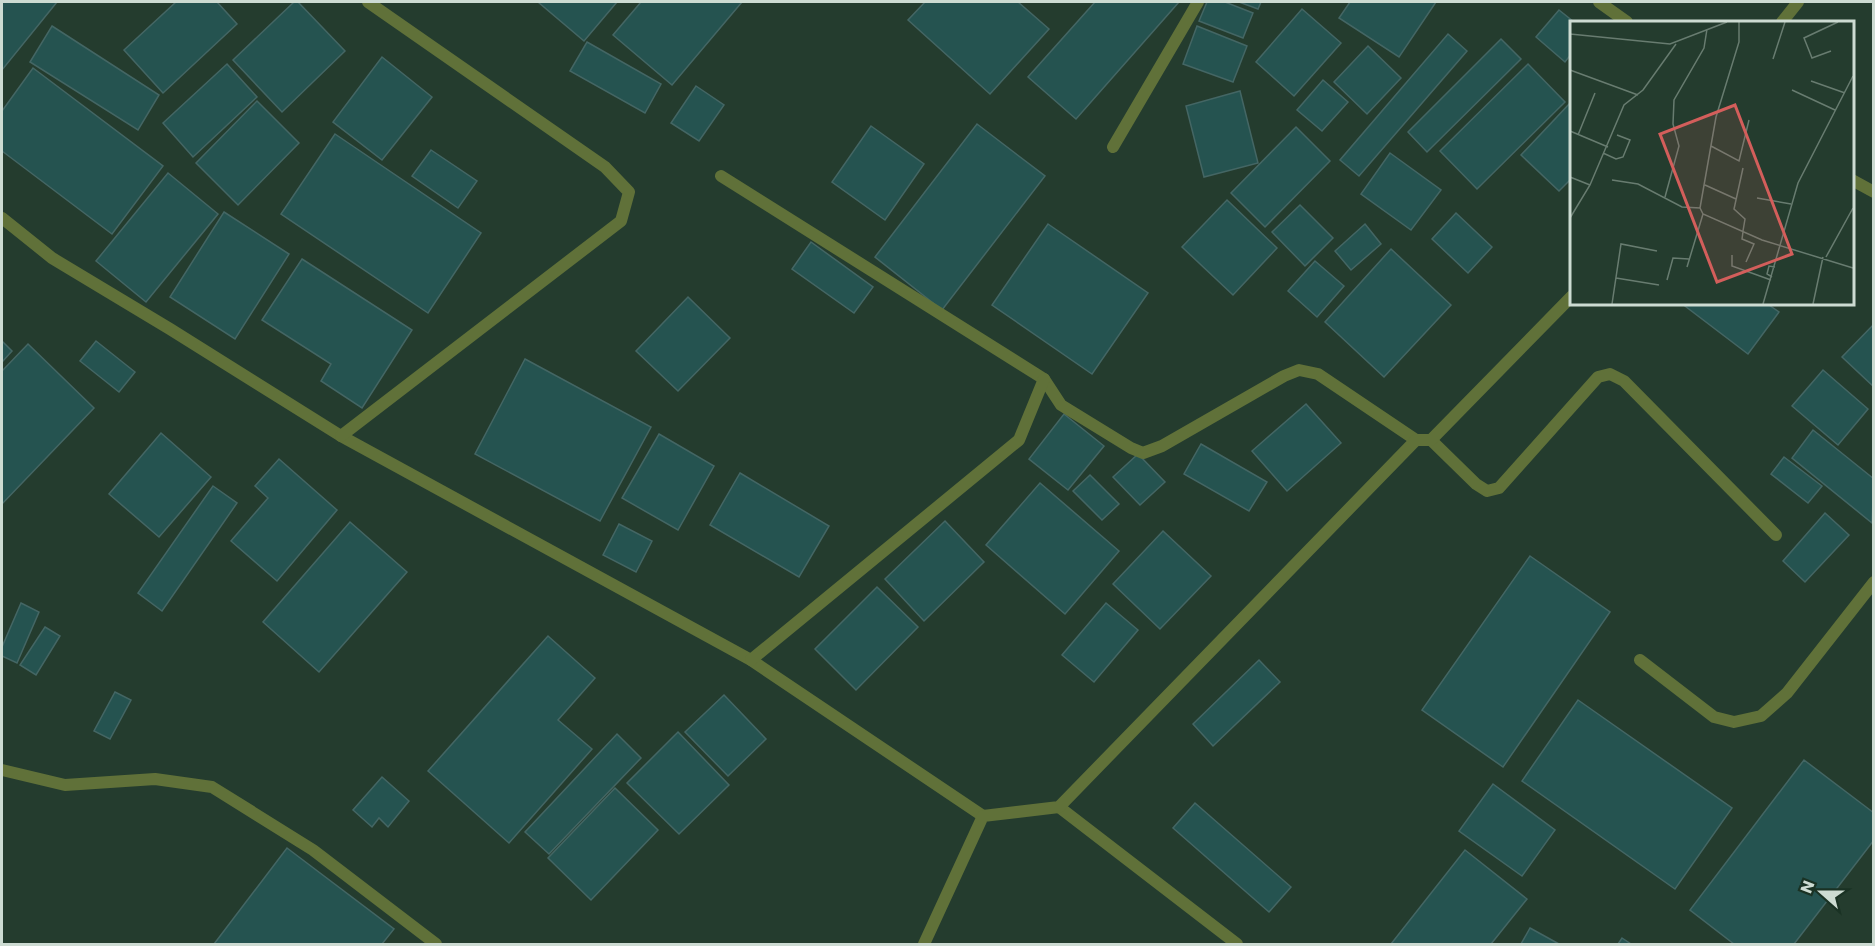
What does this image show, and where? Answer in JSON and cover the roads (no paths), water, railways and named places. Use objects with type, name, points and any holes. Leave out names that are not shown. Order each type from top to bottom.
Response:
[{"type":"street","points":[[341,436],[621,221],[629,192],[605,167],[368,2]]},
{"type":"street","points":[[1113,147],[1198,2]]},
{"type":"street","points":[[1599,2],[1626,21]]},
{"type":"street","points":[[1783,21],[1798,2]]},
{"type":"street","points":[[721,176],[1044,379],[1061,405],[1143,453],[1162,446],[1284,376],[1299,370],[1318,374],[1416,440],[1431,440],[1476,484],[1487,491],[1500,488],[1598,377],[1610,374],[1624,381],[1776,535]]},
{"type":"street","points":[[1854,181],[1874,192]]},
{"type":"street","points":[[2,218],[52,258],[341,436],[751,660],[983,816],[1059,807],[1416,440]]},
{"type":"street","points":[[1431,440],[1570,298]]},
{"type":"street","points":[[751,660],[1019,440],[1044,379]]},
{"type":"street","points":[[1640,660],[1714,717],[1734,722],[1761,717],[1787,693],[1874,582]]},
{"type":"street","points":[[2,770],[65,785],[155,779],[212,787],[314,850],[436,945]]},
{"type":"street","points":[[1059,807],[1237,945]]},
{"type":"street","points":[[924,945],[983,816]]}]
